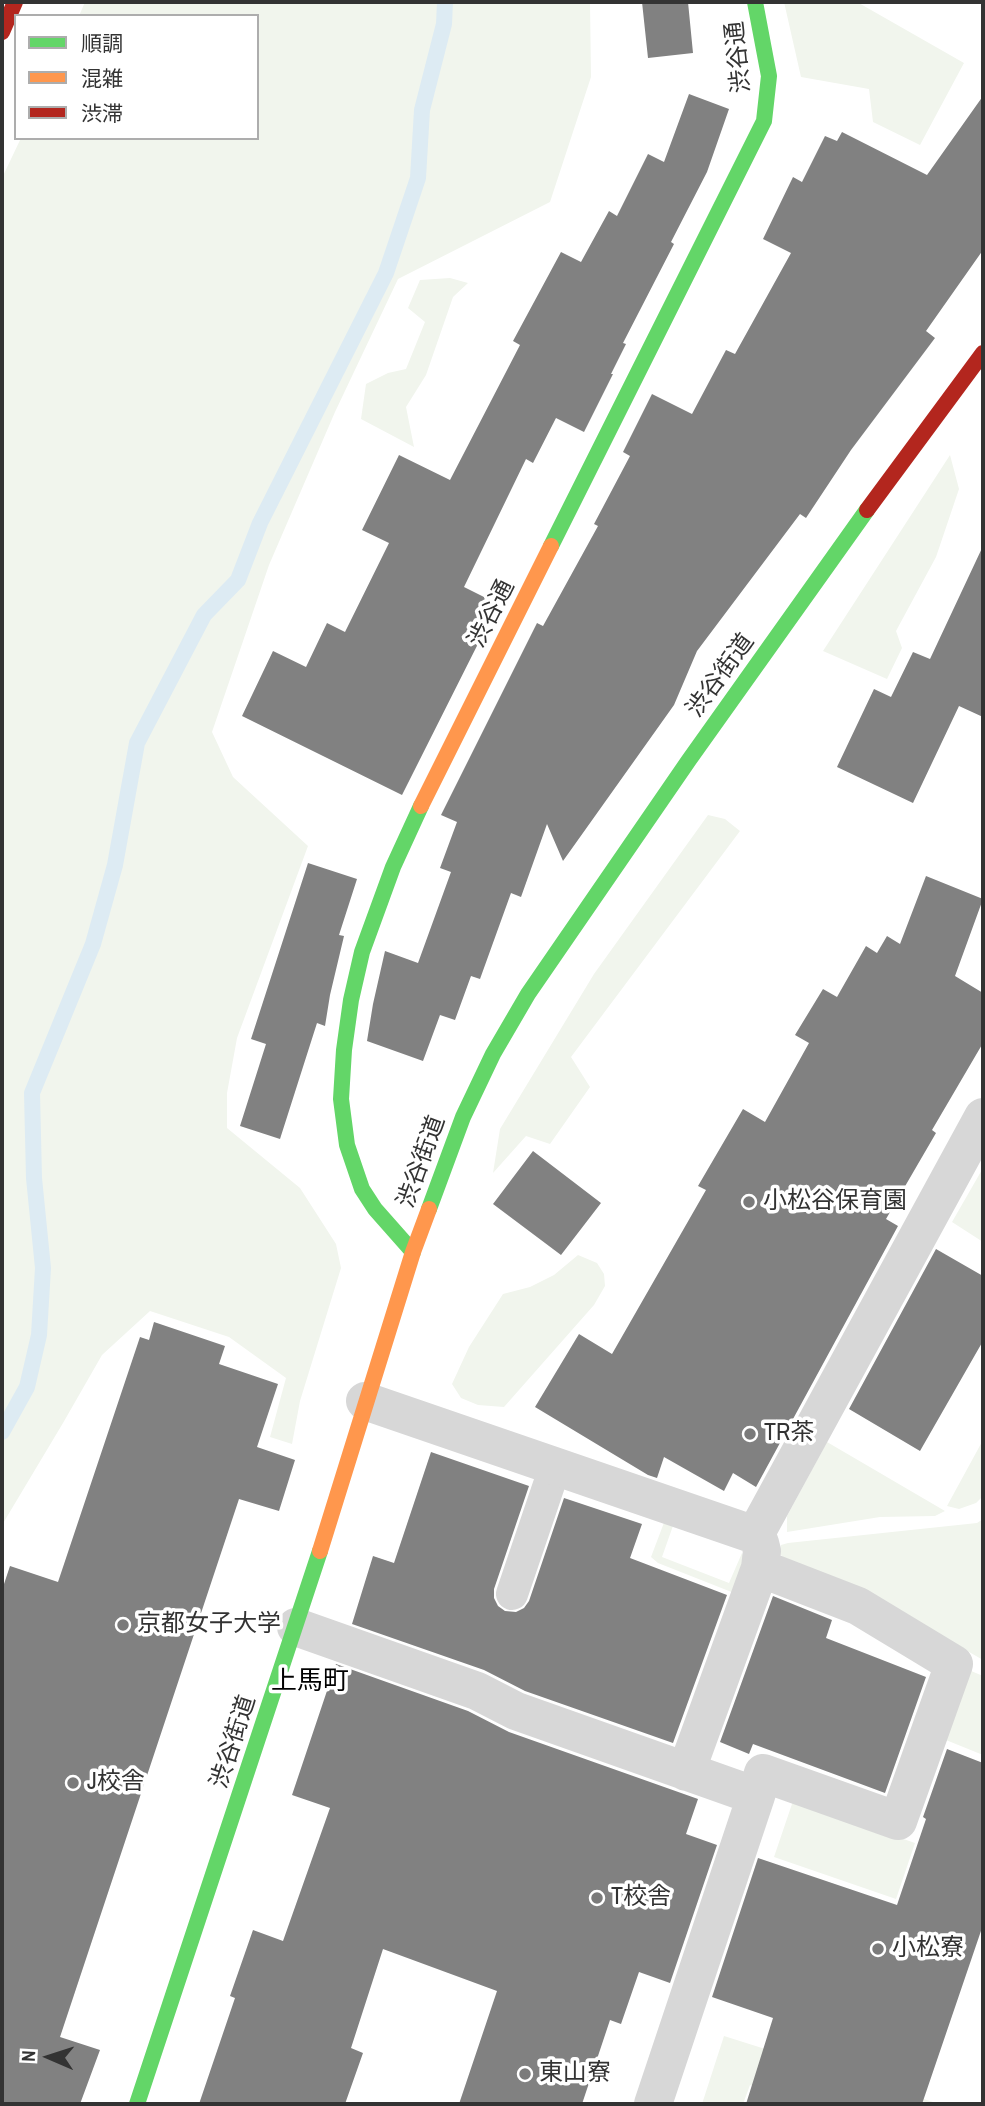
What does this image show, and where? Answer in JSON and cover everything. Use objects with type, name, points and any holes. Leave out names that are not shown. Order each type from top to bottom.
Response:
[{"type":"main road","points":[[2,32],[15,2]]},
{"type":"main road","name":"渋谷通","points":[[413,1252],[362,1189],[347,1146],[343,1123],[341,1099],[344,1050],[351,1000],[362,952],[393,867],[425,798],[764,121],[769,76],[755,2]]},
{"type":"main road","name":"渋谷街道","points":[[137,2104],[296,1627],[413,1252],[463,1116],[493,1054],[528,994],[689,760],[983,352]]},
{"type":"street","points":[[686,1772],[757,1551],[983,1116]]},
{"type":"street","points":[[365,1401],[555,1467],[757,1551],[858,1606],[954,1664],[898,1821],[763,1773],[653,2104]]},
{"type":"street","points":[[296,1627],[477,1690],[516,1711],[756,1796]]},
{"type":"lane","points":[[512,1594],[555,1467]]},
{"type":"shaded area","points":[[85,2],[590,2],[591,77],[550,202],[398,279],[335,412],[269,565],[212,732],[233,777],[308,846],[237,1038],[227,1093],[227,1128],[300,1188],[336,1244],[341,1268],[300,1401],[292,1444],[270,1437],[286,1378],[229,1337],[150,1311],[102,1355],[2,1525],[2,178],[20,140],[259,140],[259,14],[80,14]]},
{"type":"shaded area","points":[[784,2],[857,2],[964,63],[920,145],[873,122],[869,89],[801,77]]},
{"type":"shaded area","points":[[450,278],[468,283],[453,297],[426,375],[406,407],[414,447],[361,419],[366,384],[388,373],[406,369],[425,322],[408,308],[420,280]]},
{"type":"shaded area","points":[[950,455],[959,489],[936,557],[896,631],[902,648],[887,679],[823,651]]},
{"type":"shaded area","points":[[708,815],[725,819],[740,831],[571,1057],[590,1087],[550,1144],[526,1136],[493,1173],[500,1129],[594,974]]},
{"type":"shaded area","points":[[983,1168],[983,1242],[952,1222]]},
{"type":"shaded area","points":[[578,1255],[597,1263],[604,1274],[605,1286],[594,1305],[504,1407],[478,1405],[461,1398],[452,1384],[469,1347],[503,1294],[530,1287],[554,1275]]},
{"type":"shaded area","points":[[983,1440],[983,1496],[976,1503],[959,1509],[947,1506]]},
{"type":"shaded area","points":[[827,1442],[945,1511],[935,1516],[880,1517],[787,1532],[787,1516]]},
{"type":"shaded area","points":[[983,1519],[983,1660],[784,1558],[779,1553],[781,1545],[788,1543],[977,1523]]},
{"type":"shaded area","points":[[665,1520],[674,1523],[662,1557],[729,1583],[742,1553],[747,1562],[734,1593],[658,1563],[651,1557]]},
{"type":"shaded area","points":[[964,1668],[983,1676],[983,1755],[941,1738]]},
{"type":"shaded area","points":[[793,1801],[915,1843],[896,1899],[774,1857]]},
{"type":"shaded area","points":[[724,2036],[933,2102],[810,2104],[750,2085],[743,2104],[702,2104]]},
{"type":"building","points":[[642,2],[688,2],[693,53],[648,58]]},
{"type":"building","points":[[689,94],[729,109],[707,172],[671,242],[674,244],[623,343],[626,344],[613,374],[584,432],[556,418],[533,463],[526,459],[464,587],[498,604],[402,795],[242,716],[273,651],[306,667],[327,623],[345,632],[389,543],[362,530],[399,455],[450,480],[520,345],[513,341],[561,252],[581,262],[609,211],[617,216],[648,154],[664,162]]},
{"type":"building","points":[[983,96],[983,250],[926,331],[935,338],[851,450],[806,518],[800,514],[697,651],[674,705],[563,861],[547,824],[521,897],[511,893],[480,979],[471,976],[455,1020],[440,1015],[423,1061],[367,1041],[385,951],[418,963],[451,872],[440,868],[457,822],[441,815],[537,623],[543,626],[598,526],[594,524],[630,456],[623,452],[652,394],[692,414],[726,350],[735,354],[791,253],[763,239],[793,177],[802,182],[825,136],[837,141],[842,132],[927,175]]},
{"type":"building","points":[[983,546],[983,717],[959,706],[913,803],[837,767],[874,689],[891,697],[913,652],[930,659]]},
{"type":"building","points":[[308,863],[357,879],[339,935],[344,936],[325,1026],[317,1023],[280,1139],[240,1126],[266,1044],[251,1039]]},
{"type":"building","points":[[926,876],[983,899],[955,976],[983,993],[983,1043],[932,1130],[936,1133],[886,1219],[898,1226],[756,1487],[733,1473],[724,1491],[664,1457],[657,1478],[648,1475],[535,1407],[579,1334],[612,1354],[706,1190],[698,1186],[743,1109],[765,1122],[809,1043],[795,1035],[823,989],[837,997],[866,946],[877,953],[887,936],[900,944]]},
{"type":"building","points":[[533,1151],[601,1203],[561,1255],[493,1204]]},
{"type":"building","points":[[936,1249],[983,1276],[983,1341],[920,1451],[849,1409]]},
{"type":"building","name":"京都女子大学","points":[[154,1322],[225,1346],[219,1364],[278,1384],[257,1447],[295,1460],[279,1511],[239,1499],[60,2037],[100,2050],[80,2104],[2,2104],[2,1590],[10,1566],[58,1582],[140,1337],[149,1340]]},
{"type":"building","points":[[431,1452],[529,1486],[494,1589],[498,1606],[505,1611],[516,1612],[524,1608],[529,1601],[564,1498],[642,1524],[630,1558],[727,1595],[673,1743],[525,1691],[484,1670],[352,1624],[373,1556],[394,1563]]},
{"type":"building","points":[[773,1596],[832,1620],[826,1638],[926,1677],[885,1793],[753,1744],[749,1754],[720,1742]]},
{"type":"building","points":[[336,1664],[468,1711],[509,1732],[698,1799],[686,1834],[717,1845],[670,1983],[639,1972],[621,2024],[610,2020],[582,2104],[459,2104],[497,1991],[383,1949],[351,2048],[363,2053],[345,2104],[199,2104],[235,1998],[230,1996],[253,1930],[283,1941],[330,1808],[292,1795]]},
{"type":"building","points":[[947,1749],[983,1763],[983,1925],[922,2104],[746,2104],[773,2018],[712,1997],[758,1858],[897,1905]]},
{"type":"waterway","points":[[2,1432],[27,1387],[39,1335],[43,1268],[34,1178],[32,1093],[93,944],[115,865],[137,743],[204,615],[238,580],[260,523],[386,273],[418,178],[422,110],[444,24],[445,2]]},
{"type":"traffic: fast","points":[[551,546],[764,121],[769,76],[755,2]]},
{"type":"traffic: fast","points":[[429,1209],[463,1117],[493,1054],[528,994],[689,760],[867,510]]},
{"type":"traffic: fast","points":[[413,1252],[375,1209],[362,1189],[347,1145],[341,1099],[351,1000],[362,952],[393,867],[421,806]]},
{"type":"traffic: fast","points":[[137,2104],[320,1551]]},
{"type":"traffic: slow","points":[[421,806],[551,546]]},
{"type":"traffic: slow","points":[[320,1551],[413,1252],[429,1209]]},
{"type":"traffic: jam","points":[[2,32],[15,2]]},
{"type":"traffic: jam","points":[[867,510],[983,353]]},
{"type":"place","name":"小松谷保育園","points":[[749,1202]]},
{"type":"place","name":"TR茶","points":[[750,1434]]},
{"type":"place","name":"京都女子大学","points":[[123,1625]]},
{"type":"place","name":"J校舎","points":[[73,1783]]},
{"type":"place","name":"T校舎","points":[[597,1898]]},
{"type":"place","name":"小松寮","points":[[878,1949]]},
{"type":"place","name":"東山寮","points":[[525,2074]]},
{"type":"district","name":"上馬町","points":[[310,1682]]}]
